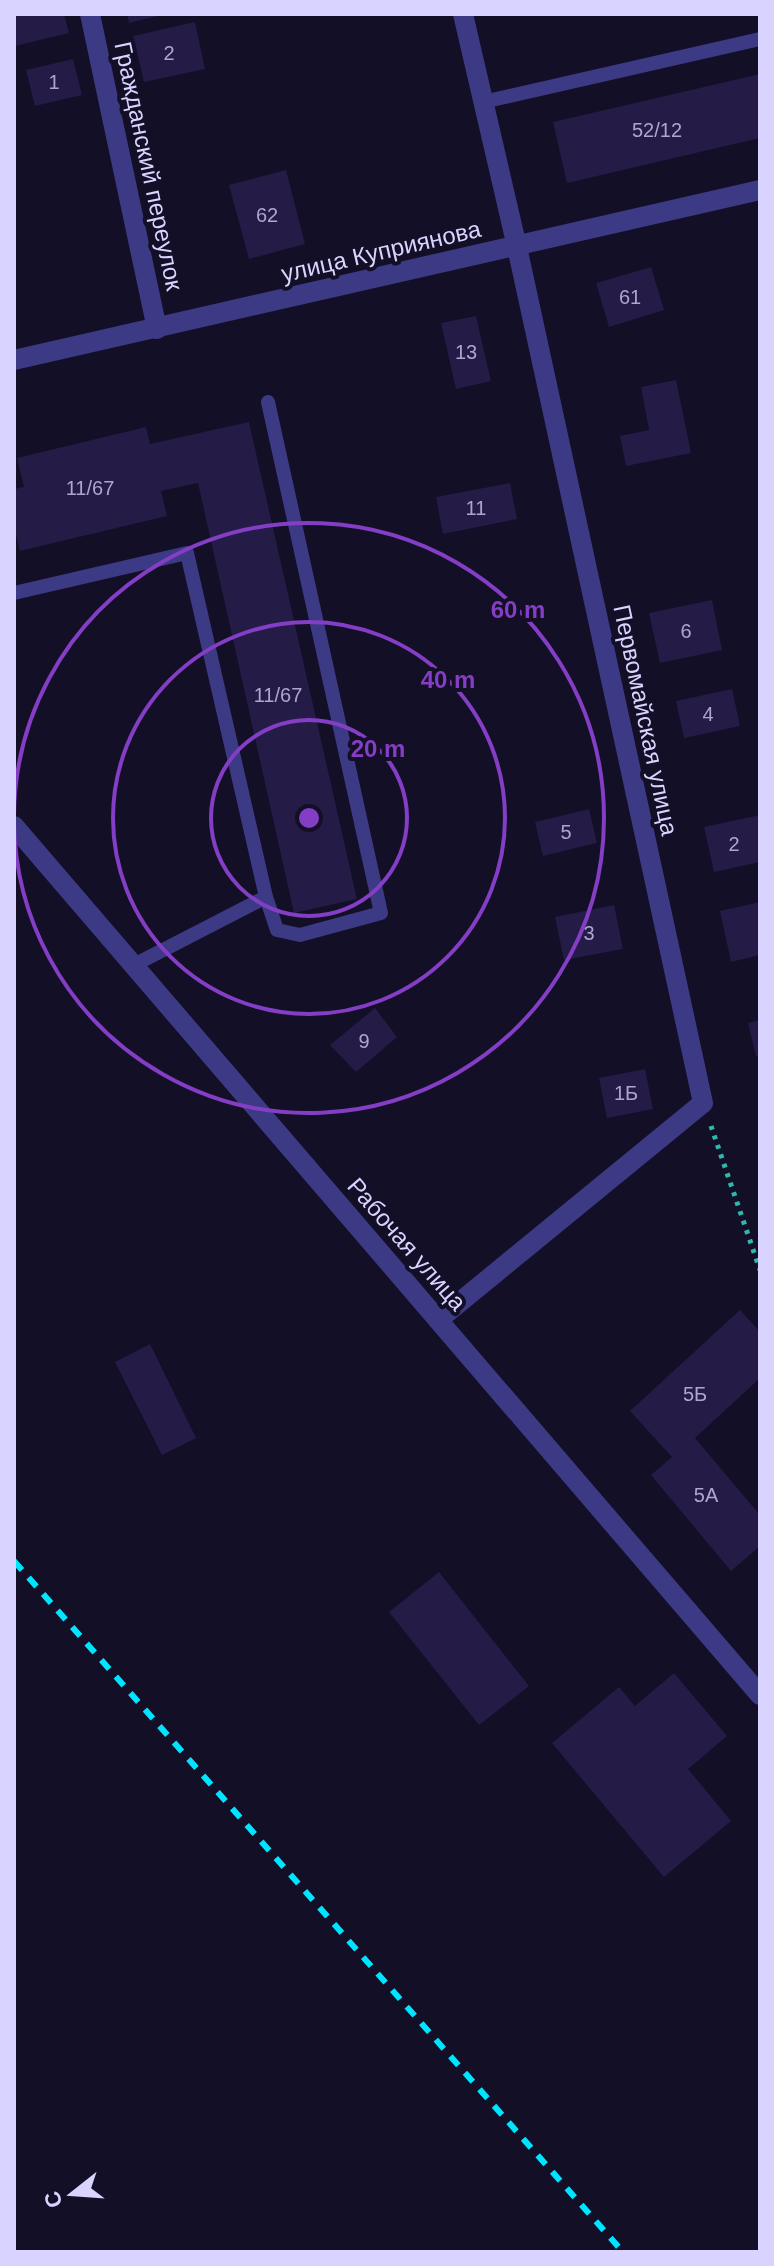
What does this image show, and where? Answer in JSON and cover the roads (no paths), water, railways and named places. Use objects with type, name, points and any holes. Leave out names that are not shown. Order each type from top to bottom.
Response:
[{"type":"street","name":"Гражданский переулок","points":[[90,14],[157,329]]},
{"type":"street","name":"Первомайская улица","points":[[438,1320],[703,1103],[517,247],[463,14]]},
{"type":"street","name":"улица Куприянова","points":[[14,360],[760,190]]},
{"type":"street","name":"Рабочая улица","points":[[14,826],[760,1695]]},
{"type":"lane","points":[[483,102],[760,39]]},
{"type":"lane","points":[[14,593],[187,553],[266,897],[277,930],[300,935],[381,913],[268,402]]},
{"type":"lane","points":[[134,965],[266,897]]},
{"type":"railway","points":[[14,1561],[623,2252]]}]
